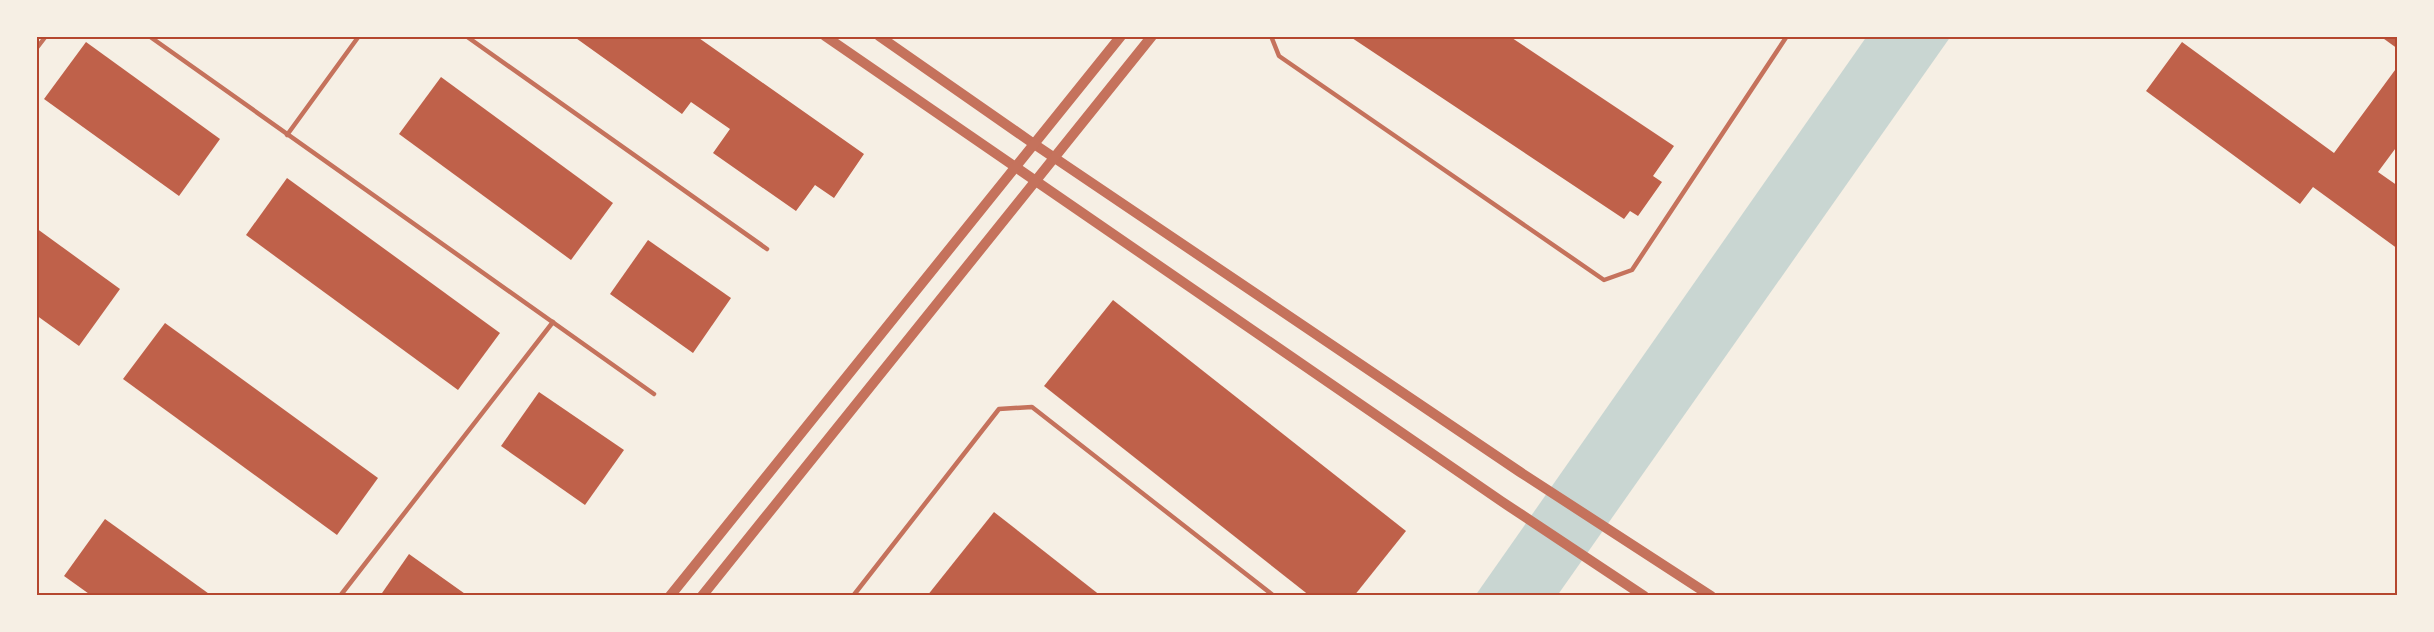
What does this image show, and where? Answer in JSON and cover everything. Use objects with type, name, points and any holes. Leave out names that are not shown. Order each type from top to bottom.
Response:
[{"type":"street","points":[[825,36],[1501,501],[1644,596]]},
{"type":"street","points":[[879,36],[1034,144],[1520,472],[1711,596]]},
{"type":"street","points":[[670,596],[1121,36]]},
{"type":"street","points":[[702,596],[1053,156],[1152,36]]},
{"type":"lane","points":[[36,49],[46,36]]},
{"type":"lane","points":[[149,36],[654,394]]},
{"type":"lane","points":[[287,135],[359,36]]},
{"type":"lane","points":[[466,36],[768,249]]},
{"type":"lane","points":[[1270,36],[1279,56],[1604,280],[1632,270],[1787,36]]},
{"type":"lane","points":[[340,596],[553,322]]},
{"type":"lane","points":[[853,596],[999,409],[1032,407],[1274,596]]},
{"type":"shaded area","points":[[1867,36],[1951,36],[1557,596],[1475,596]]},
{"type":"building","points":[[573,36],[696,36],[864,154],[834,198],[815,185],[796,211],[713,153],[730,129],[691,102],[682,114]]},
{"type":"building","points":[[1349,36],[1509,36],[1674,146],[1653,176],[1662,182],[1638,216],[1630,211],[1624,219]]},
{"type":"building","points":[[2380,36],[2398,36],[2398,49]]},
{"type":"building","points":[[86,42],[220,139],[179,196],[44,99]]},
{"type":"building","points":[[2182,42],[2334,153],[2398,66],[2398,145],[2378,172],[2398,186],[2398,249],[2313,187],[2300,204],[2146,91]]},
{"type":"building","points":[[441,77],[613,203],[571,260],[399,134]]},
{"type":"building","points":[[287,178],[500,333],[458,390],[246,235]]},
{"type":"building","points":[[36,228],[120,289],[79,346],[36,315]]},
{"type":"building","points":[[648,240],[731,298],[693,353],[610,294]]},
{"type":"building","points":[[1113,300],[1406,531],[1354,596],[1310,596],[1044,386]]},
{"type":"building","points":[[165,323],[378,478],[337,535],[123,379]]},
{"type":"building","points":[[539,392],[624,450],[585,505],[501,446]]},
{"type":"building","points":[[994,512],[1101,596],[927,596]]},
{"type":"building","points":[[105,519],[212,596],[92,596],[64,576]]},
{"type":"building","points":[[409,554],[468,596],[380,596]]}]
